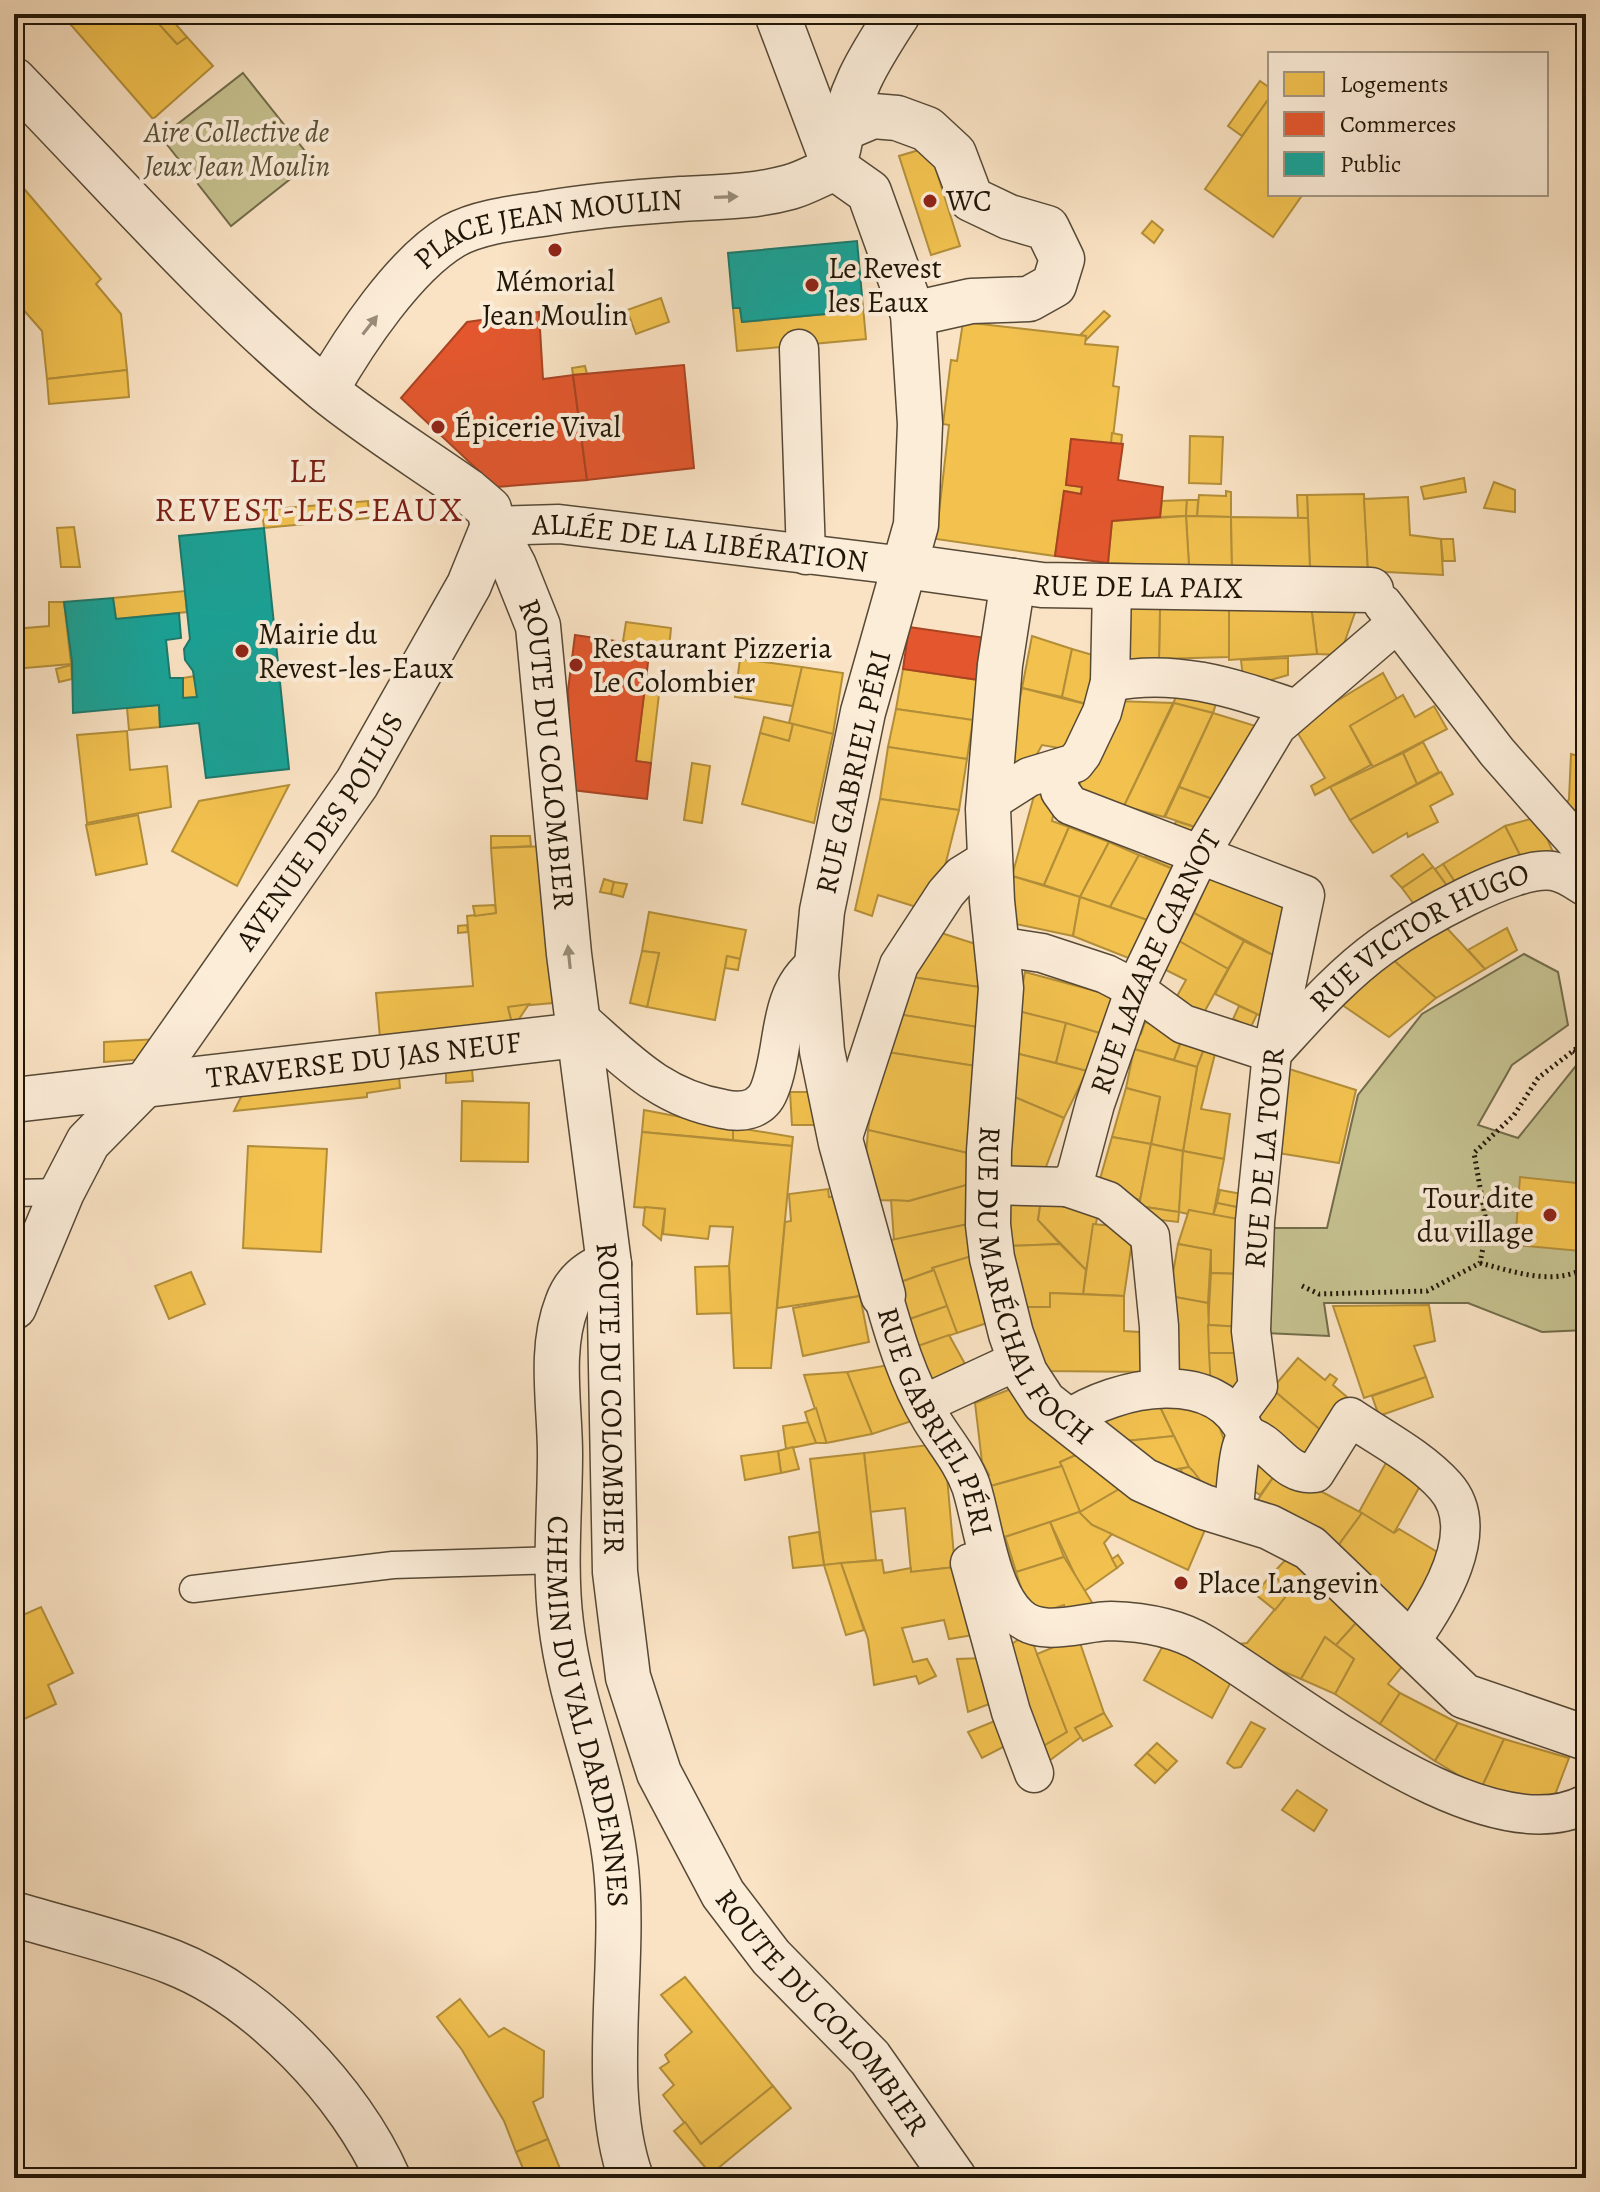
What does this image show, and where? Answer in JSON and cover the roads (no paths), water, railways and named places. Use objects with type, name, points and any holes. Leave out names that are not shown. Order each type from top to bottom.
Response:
[{"type":"street","points":[[777,14],[838,148]]},
{"type":"street","points":[[838,148],[847,104],[864,66],[898,14]]},
{"type":"street","name":"ROUTE DU COLOMBIER","points":[[14,80],[147,221],[326,390],[489,509],[493,526],[514,566],[538,626],[577,1025],[609,1264],[619,1607],[628,1677],[659,1773],[723,1894],[750,1934],[870,2058],[954,2178]]},
{"type":"street","name":"PLACE JEAN MOULIN","points":[[326,390],[345,357],[397,290],[428,255],[455,235],[506,219],[580,208],[746,196],[793,186],[873,116],[897,118],[927,129],[954,154],[971,199],[1009,217],[1047,228],[1062,259],[1054,285],[1029,299],[971,301],[913,314]]},
{"type":"street","name":"RUE GABRIEL PÉRI","points":[[838,148],[869,192],[913,314],[920,424],[916,525],[863,712],[822,911],[816,964],[821,1039],[841,1143],[903,1359],[924,1404],[964,1469],[1007,1602],[1027,1623],[1051,1628],[1112,1621],[1175,1630],[1202,1642],[1360,1745],[1462,1800],[1517,1816],[1559,1813],[1586,1804]]},
{"type":"street","points":[[799,349],[806,555]]},
{"type":"street","name":"ALLÉE DE LA LIBÉRATION","points":[[493,526],[905,566]]},
{"type":"street","name":"AVENUE DES POILUS","points":[[14,1307],[62,1192],[88,1142],[148,1081],[357,783],[469,585],[493,526]]},
{"type":"street","name":"RUE DE LA PAIX","points":[[905,566],[1013,581],[1384,606]]},
{"type":"street","name":"RUE DU MARÉCHAL FOCH","points":[[1013,581],[994,720],[988,803],[1001,1018],[988,1185],[992,1258],[1019,1360],[1044,1402],[1143,1480],[1310,1548],[1464,1696],[1586,1738]]},
{"type":"street","points":[[988,803],[1029,777],[1075,763],[1082,754],[1102,712],[1110,682],[1112,586]]},
{"type":"street","points":[[1110,682],[1139,677],[1215,682],[1307,699],[1384,606],[1497,752],[1586,853]]},
{"type":"street","name":"RUE LAZARE CARNOT","points":[[1067,1187],[1076,1175],[1095,1104],[1135,989],[1199,856],[1277,726],[1307,699]]},
{"type":"street","points":[[1057,769],[1060,791],[1070,805],[1199,856]]},
{"type":"street","name":"RUE DE LA TOUR","points":[[1199,856],[1305,895],[1272,1053],[1255,1221],[1251,1331],[1258,1386],[1242,1426]]},
{"type":"street","points":[[841,1143],[899,965],[946,893],[961,876],[990,858]]},
{"type":"street","name":"RUE VICTOR HUGO","points":[[1272,1053],[1323,998],[1382,946],[1484,888],[1523,873],[1542,871],[1557,871],[1586,887]]},
{"type":"street","points":[[996,946],[1077,963],[1135,989],[1183,1024],[1272,1053]]},
{"type":"street","points":[[577,1025],[680,1099],[745,1111],[756,1107],[768,1094],[790,996],[805,973],[816,964]]},
{"type":"street","name":"TRAVERSE DU JAS NEUF","points":[[14,1100],[577,1025]]},
{"type":"street","points":[[988,1185],[1067,1187],[1108,1201],[1150,1236],[1159,1326],[1160,1386]]},
{"type":"street","name":"CHEMIN DU VAL DARDENNES","points":[[609,1264],[587,1275],[576,1286],[562,1321],[558,1346],[559,1560],[561,1625],[615,1857],[620,1936],[615,2103],[622,2153],[631,2178]]},
{"type":"street","points":[[924,1404],[1019,1360]]},
{"type":"street","points":[[1067,1420],[1100,1401],[1160,1386],[1216,1401],[1294,1470],[1315,1473],[1350,1417],[1433,1475],[1454,1500],[1460,1542],[1453,1566],[1429,1615],[1410,1642]]},
{"type":"street","points":[[1233,1515],[1239,1481],[1238,1449],[1242,1426]]},
{"type":"street","points":[[964,1469],[962,1513],[971,1570],[1011,1712],[1034,1773]]},
{"type":"street","points":[[1544,1724],[1586,1708]]},
{"type":"street","points":[[14,1914],[173,1962],[231,1993],[290,2042],[330,2086],[378,2156],[388,2178]]},
{"type":"lane","points":[[14,1193],[62,1192]]},
{"type":"lane","points":[[193,1589],[393,1565],[559,1560]]},
{"type":"place","name":"WC","points":[[930,201]]},
{"type":"place","name":"Mémorial Jean Moulin","points":[[555,250]]},
{"type":"place","name":"Le Revest les Eaux","points":[[812,285]]},
{"type":"place","name":"Épicerie Vival","points":[[438,427]]},
{"type":"place","name":"Mairie du Revest-les-Eaux","points":[[242,651]]},
{"type":"place","name":"Restaurant Pizzeria Le Colombier","points":[[576,665]]},
{"type":"place","name":"Tour dite du village","points":[[1550,1215]]},
{"type":"place","name":"Place Langevin","points":[[1181,1583]]},
{"type":"district","name":"LE REVEST-LES-EAUX","points":[[309,490]]},
{"type":"park label","name":"Aire Collective de Jeux Jean Moulin","points":[[237,149]]}]
